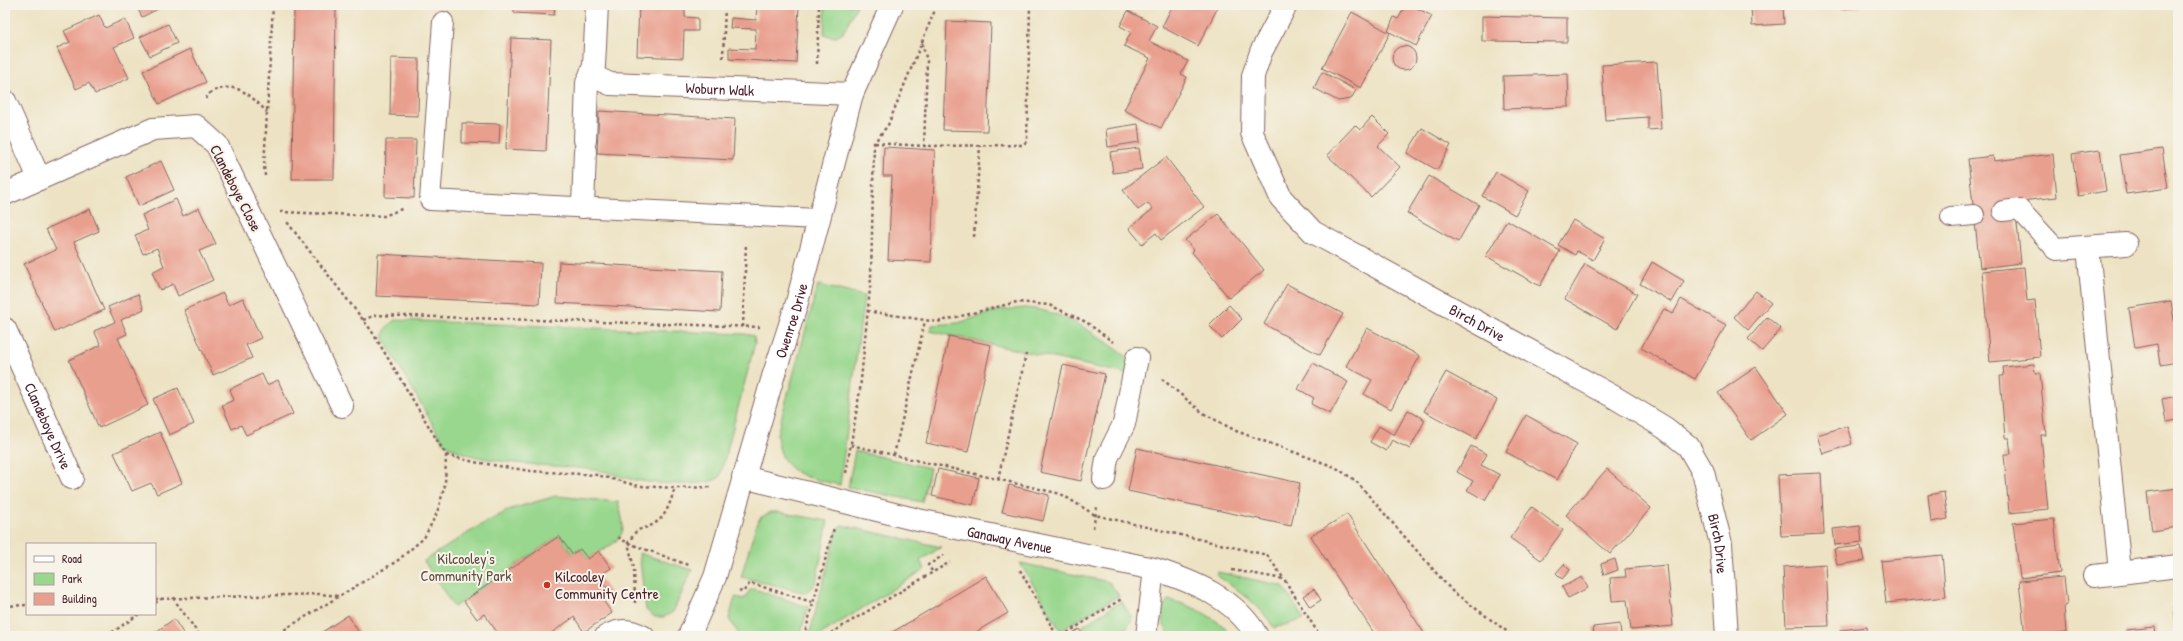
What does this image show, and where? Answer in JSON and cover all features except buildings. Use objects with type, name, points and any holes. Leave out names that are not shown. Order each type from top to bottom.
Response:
[{"type":"street","points":[[582,207],[587,83],[594,66],[597,5]]},
{"type":"street","name":"Owenroe Drive","points":[[689,636],[715,577],[788,328],[852,94],[892,5]]},
{"type":"street","name":"Birch Drive","points":[[1286,5],[1261,52],[1253,76],[1252,133],[1281,198],[1313,232],[1614,397],[1665,428],[1688,446],[1703,472],[1721,544],[1727,636]]},
{"type":"street","name":"Woburn Walk","points":[[591,75],[610,84],[852,94]]},
{"type":"street","points":[[5,101],[40,178]]},
{"type":"street","name":"Clandeboye Close","points":[[5,194],[153,128],[196,126],[217,145],[342,406]]},
{"type":"street","points":[[2056,250],[2126,244]]},
{"type":"street","points":[[2088,248],[2120,572]]},
{"type":"street","name":"Clandeboye Drive","points":[[5,329],[72,478]]},
{"type":"street","points":[[1104,479],[1108,458],[1124,424],[1137,358]]},
{"type":"street","name":"Ganaway Avenue","points":[[742,481],[841,501],[918,520],[1154,569],[1188,580],[1216,594],[1249,622],[1257,636]]},
{"type":"street","points":[[2094,576],[2178,566]]},
{"type":"lane","points":[[443,22],[430,200],[818,219]]},
{"type":"lane","points":[[2003,211],[2019,209],[2056,250]]},
{"type":"lane","points":[[1951,217],[1974,214]]},
{"type":"lane","points":[[1146,636],[1154,569]]},
{"type":"lane","points":[[604,636],[621,628],[640,634]]},
{"type":"path","points":[[723,58],[725,5]]},
{"type":"path","points":[[817,56],[819,5]]},
{"type":"path","points":[[804,636],[815,603],[841,501],[860,390],[871,278],[874,143],[888,125],[937,5]]},
{"type":"path","points":[[874,143],[924,146],[1023,145],[1027,141],[1030,5]]},
{"type":"path","points":[[922,42],[927,61],[924,146]]},
{"type":"path","points":[[208,94],[218,88],[233,86],[251,96],[267,112]]},
{"type":"path","points":[[974,237],[980,146]]},
{"type":"path","points":[[280,212],[384,216],[430,200]]},
{"type":"path","points":[[743,327],[746,215]]},
{"type":"path","points":[[867,311],[937,322],[1017,302],[1049,305],[1086,322],[1137,358],[1203,413],[1236,431],[1335,467],[1356,481],[1452,591],[1513,636]]},
{"type":"path","points":[[363,320],[376,315],[788,328]]},
{"type":"path","points":[[894,455],[925,321]]},
{"type":"path","points":[[998,479],[1026,354]]},
{"type":"path","points":[[851,446],[1061,494],[1096,515],[1267,555],[1320,636]]},
{"type":"path","points":[[446,455],[474,462],[530,471],[597,475],[639,486],[676,488],[742,481]]},
{"type":"path","points":[[640,634],[634,568],[628,543],[637,530],[648,527],[664,517],[676,488]]},
{"type":"path","points":[[618,537],[628,543],[680,561],[743,592],[750,583],[815,603]]},
{"type":"path","points":[[1010,539],[1013,558],[1057,636]]},
{"type":"path","points":[[826,636],[950,562]]},
{"type":"path","points":[[1188,580],[1218,568],[1284,580]]},
{"type":"path","points":[[1062,636],[1125,597],[1154,569]]},
{"type":"path","points":[[156,599],[320,594],[339,596]]},
{"type":"path","points":[[156,602],[162,598]]},
{"type":"path","points":[[173,598],[200,636]]},
{"type":"path","points":[[5,606],[26,605]]},
{"type":"path","points":[[107,636],[138,615]]},
{"type":"green space","points":[[825,5],[857,5],[843,33],[836,37],[824,35]]},
{"type":"green space","points":[[818,285],[864,296],[840,485],[816,480],[797,472],[789,466],[783,459],[779,448],[777,434]]},
{"type":"green space","points":[[1026,308],[1055,314],[1068,319],[1093,333],[1129,358],[1127,374],[930,331],[932,325],[958,323],[1000,310]]},
{"type":"green space","points":[[395,320],[745,334],[754,336],[755,343],[720,477],[712,481],[690,484],[650,482],[584,469],[496,460],[475,456],[457,450],[443,442],[384,340],[386,328]]},
{"type":"green space","points":[[855,451],[930,468],[922,502],[848,487]]},
{"type":"green space","name":"Kilcooley's Community Park","points":[[556,496],[618,502],[623,527],[619,538],[610,546],[588,559],[580,549],[572,554],[559,536],[454,607],[424,561],[479,526],[511,509]]},
{"type":"green space","points":[[771,512],[779,512],[828,521],[816,582],[807,593],[741,577],[756,525],[760,518]]},
{"type":"green space","points":[[841,525],[941,547],[920,561],[925,569],[818,636],[809,636],[837,530]]},
{"type":"green space","points":[[639,553],[692,570],[673,612],[664,617],[655,617],[646,610]]},
{"type":"green space","points":[[1020,563],[1109,582],[1119,596],[1060,630]]},
{"type":"green space","points":[[1218,572],[1283,586],[1304,619],[1274,628],[1255,605],[1216,575]]},
{"type":"green space","points":[[754,589],[808,607],[800,636],[740,636],[729,619],[735,597],[744,599],[750,590]]},
{"type":"green space","points":[[1168,600],[1199,611],[1227,629],[1216,636],[1170,636],[1162,618],[1163,610]]},
{"type":"green space","points":[[1121,601],[1132,618],[1124,631],[1114,636],[1087,636],[1081,627]]},
{"type":"place","name":"Kilcooley Community Centre","points":[[547,585]]}]
